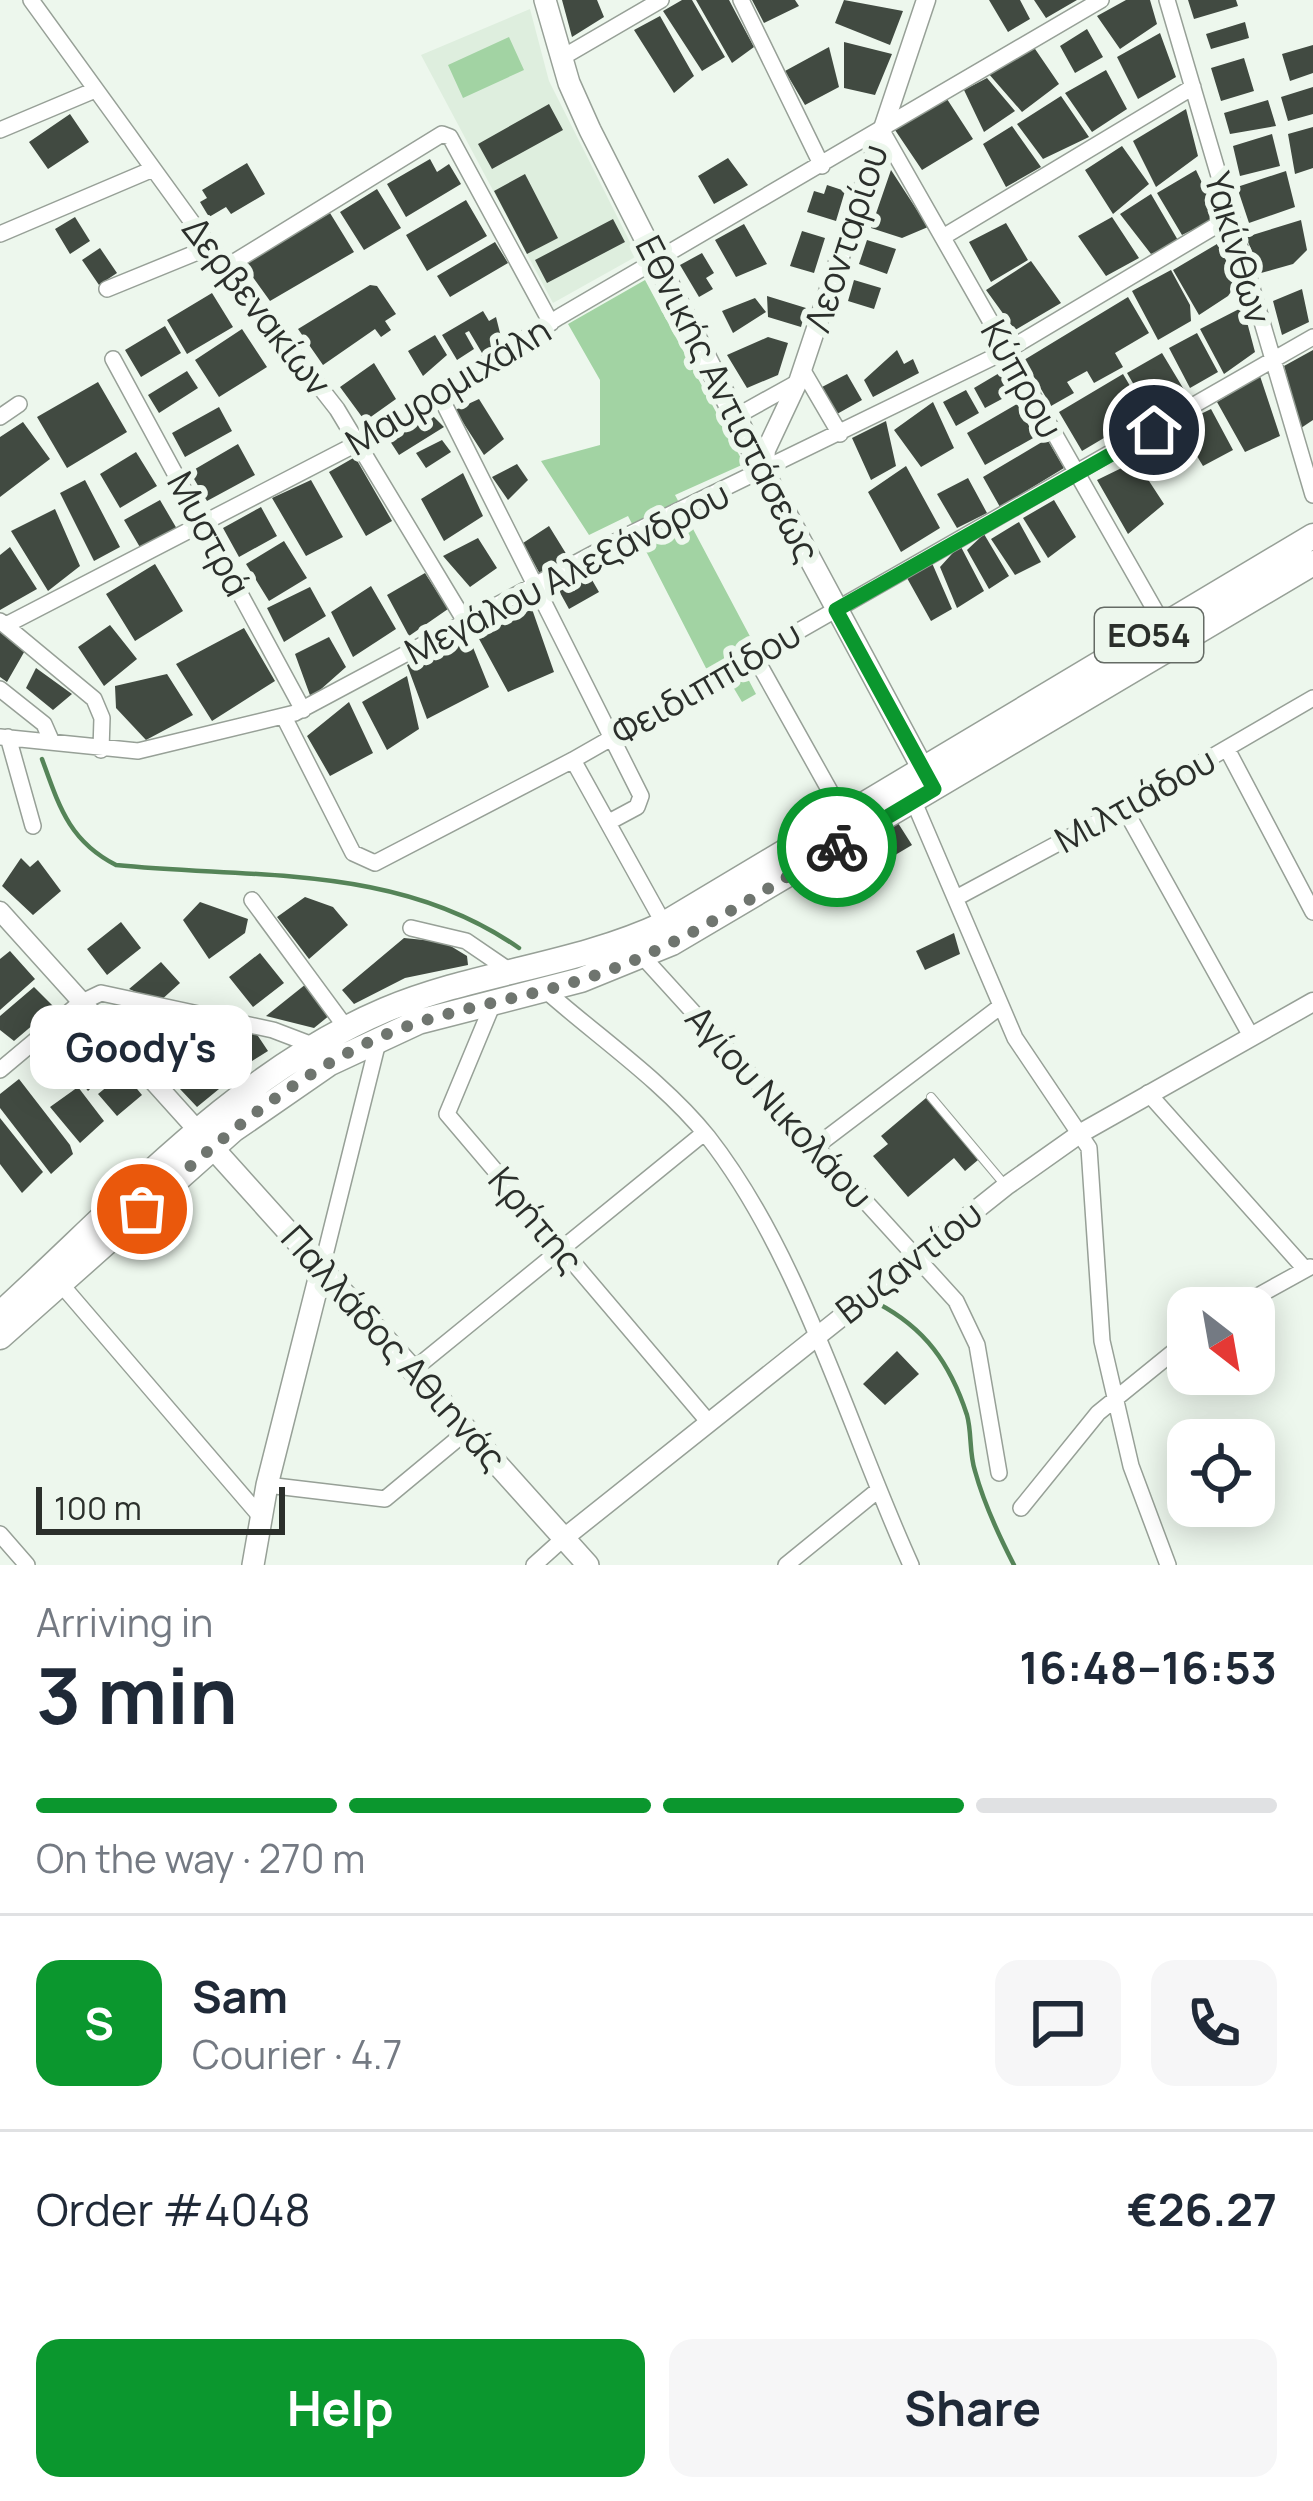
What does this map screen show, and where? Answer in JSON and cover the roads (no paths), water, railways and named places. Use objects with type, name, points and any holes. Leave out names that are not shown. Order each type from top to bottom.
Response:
[{"type":"main road","name":"Εθνικής Αντιστάσεως","points":[[545,0],[590,130],[836,610],[919,786]]},
{"type":"main road","name":"ΕΟ54","points":[[0,1337],[206,1140],[294,1085],[380,1037],[643,957],[1313,536]]},
{"type":"main road","name":"ΕΟ54","points":[[0,1314],[315,1046],[415,998],[590,954],[664,925],[845,818],[919,786],[1313,563]]},
{"type":"main road","name":"Παλλάδος Αθιηνάς","points":[[206,1140],[587,1565]]},
{"type":"main road","points":[[254,1565],[267,1485],[322,1268]]},
{"type":"street","name":"Δερβενακίων","points":[[31,0],[210,247],[360,442],[466,623]]},
{"type":"street","points":[[563,57],[661,0]]},
{"type":"street","points":[[741,0],[821,166]]},
{"type":"street","name":"Λεονταρίου","points":[[764,473],[769,440],[800,375],[882,131],[898,112],[926,0]]},
{"type":"street","points":[[898,112],[1101,0]]},
{"type":"street","name":"Υακίνθων","points":[[1167,0],[1313,495]]},
{"type":"street","points":[[943,237],[1192,87]]},
{"type":"street","points":[[0,130],[95,90]]},
{"type":"street","name":"Μαυρομιχάλη","points":[[3,623],[360,442],[550,323],[882,131]]},
{"type":"street","name":"Κύπρου","points":[[882,131],[1164,626]]},
{"type":"street","points":[[226,268],[442,134],[450,137],[550,323]]},
{"type":"street","points":[[0,234],[153,169]]},
{"type":"street","name":"Μεγάλου Αλεξάνδρου","points":[[4,737],[101,750],[151,749],[303,710],[537,584],[1006,351],[1229,218]]},
{"type":"street","points":[[107,290],[210,247]]},
{"type":"street","name":"Φειδιππίδου","points":[[284,717],[353,853],[362,862],[375,863],[574,760],[1313,337]]},
{"type":"street","name":"Μυστρά","points":[[112,359],[303,710]]},
{"type":"street","points":[[735,417],[800,375],[841,434]]},
{"type":"street","points":[[439,394],[537,584],[641,803],[609,822]]},
{"type":"street","points":[[0,417],[19,404]]},
{"type":"street","points":[[3,623],[94,699],[102,718],[101,750]]},
{"type":"street","points":[[755,657],[845,818]]},
{"type":"street","points":[[0,689],[44,724],[51,740]]},
{"type":"street","name":"Μιλτιάδου","points":[[956,898],[1313,698]]},
{"type":"street","points":[[4,737],[33,826]]},
{"type":"street","points":[[1226,749],[1313,911]]},
{"type":"street","points":[[574,760],[664,925]]},
{"type":"street","points":[[919,786],[956,898],[1001,1006],[1024,1052],[1081,1133],[1090,1158],[1097,1311],[1138,1486],[1168,1565]]},
{"type":"street","points":[[1124,808],[1251,1036]]},
{"type":"street","points":[[252,900],[347,1029]]},
{"type":"street","points":[[0,911],[206,1140]]},
{"type":"street","points":[[411,928],[466,941],[512,974]]},
{"type":"street","name":"Αγίου Νικολάου","points":[[643,957],[956,1301],[971,1328],[999,1473]]},
{"type":"street","points":[[545,990],[704,1132],[762,1221],[911,1565]]},
{"type":"street","points":[[0,1070],[80,1003],[106,993],[273,1030],[315,1046]]},
{"type":"street","name":"Κρήτης","points":[[494,1001],[447,1114],[706,1419]]},
{"type":"street","name":"Βυζαντίου","points":[[534,1565],[706,1419],[1006,1186],[1081,1133],[1313,1002]]},
{"type":"street","points":[[815,1147],[1001,1006]]},
{"type":"street","points":[[322,1268],[380,1037]]},
{"type":"street","points":[[1148,1093],[1309,1267],[1273,1287]]},
{"type":"street","points":[[413,1370],[704,1132]]},
{"type":"street","points":[[60,1283],[260,1516]]},
{"type":"street","points":[[1021,1508],[1115,1398],[1167,1357]]},
{"type":"street","points":[[267,1485],[385,1499],[467,1431]]},
{"type":"street","points":[[786,1565],[877,1491]]},
{"type":"street","points":[[0,1534],[27,1565]]},
{"type":"lane","points":[[931,1097],[1006,1186]]},
{"type":"waterway","points":[[42,759],[60,807],[76,833],[116,865],[272,875],[375,888],[424,901],[519,948]]},
{"type":"waterway","points":[[877,1303],[922,1336],[953,1379],[967,1415],[979,1483],[1014,1565]]},
{"type":"place","name":"Goody's","points":[[142,1209]]}]
